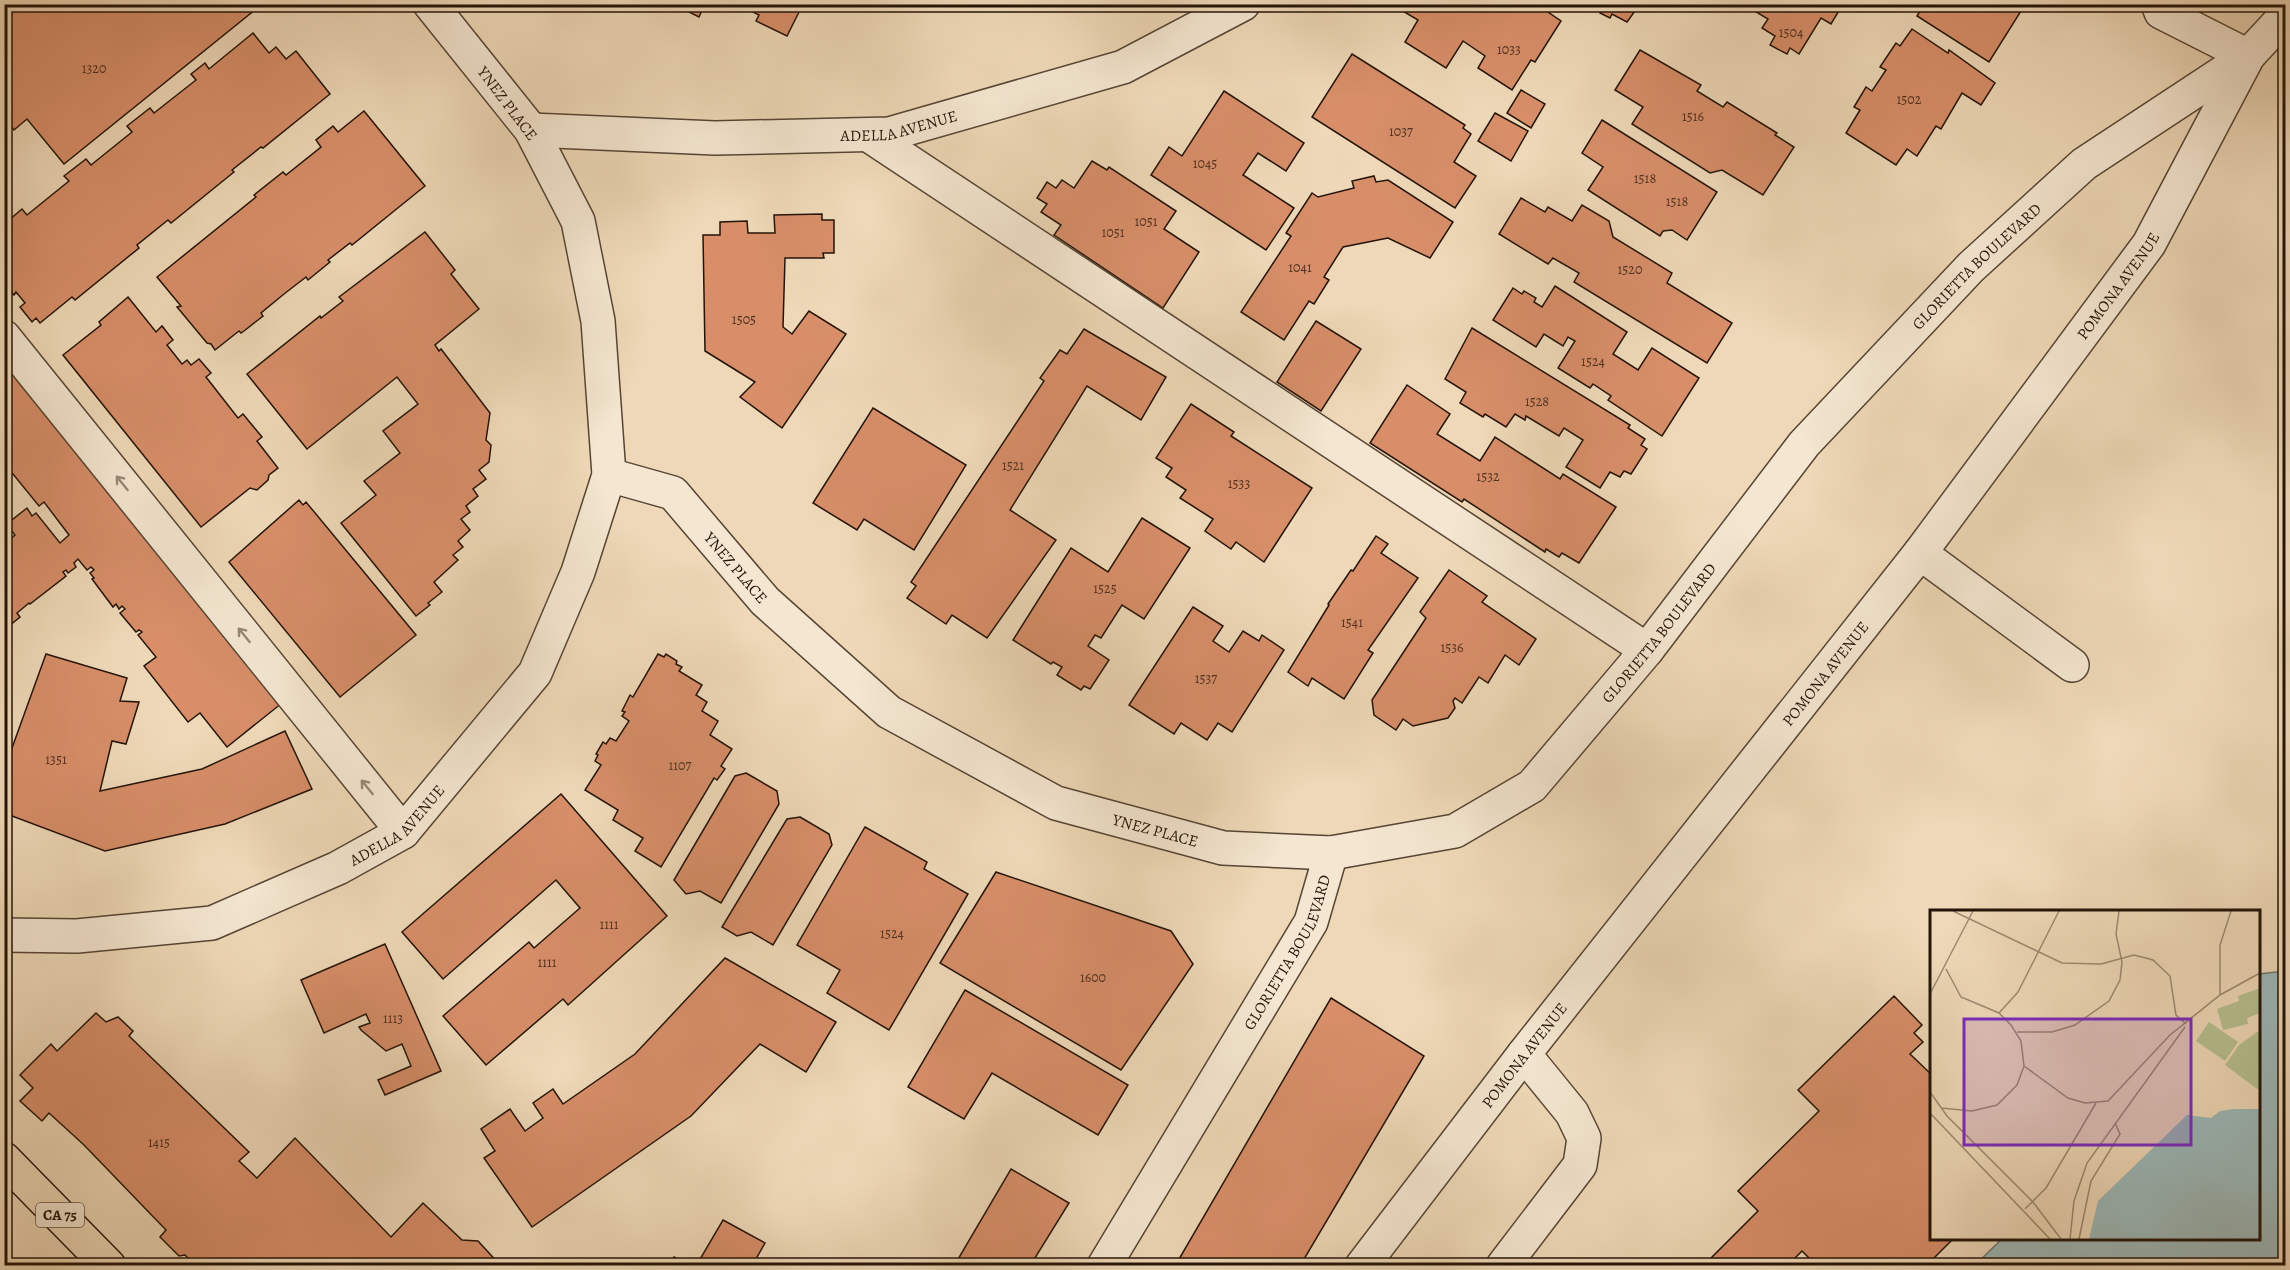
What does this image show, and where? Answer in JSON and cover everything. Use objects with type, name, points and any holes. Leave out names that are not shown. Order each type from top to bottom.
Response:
[{"type":"highway","name":"CA 75","points":[[4,1159],[110,1266]]},
{"type":"street","name":"YNEZ PLACE","points":[[430,4],[531,130],[578,221],[598,321],[609,475],[673,494],[765,602],[889,712],[1056,803],[1223,848],[1331,853]]},
{"type":"street","name":"ADELLA AVENUE","points":[[531,130],[715,138],[889,134],[1123,67],[1243,4]]},
{"type":"street","points":[[2158,4],[2161,12],[2248,56]]},
{"type":"street","name":"GLORIETTA BOULEVARD","points":[[1104,1266],[1311,922],[1331,853],[1455,831],[1532,786],[1647,650],[1804,444],[1971,267],[2084,164],[2248,56],[2286,15]]},
{"type":"street","name":"POMONA AVENUE","points":[[1362,1266],[1524,1054],[1920,553],[2149,243],[2248,56]]},
{"type":"street","points":[[870,136],[1647,650]]},
{"type":"street","points":[[4,337],[403,832]]},
{"type":"street","name":"ADELLA AVENUE","points":[[4,935],[77,936],[212,923],[338,868],[403,832],[535,673],[578,572],[609,475]]},
{"type":"street","points":[[1920,553],[2072,665]]},
{"type":"street","points":[[1503,1266],[1580,1165],[1584,1138],[1572,1113],[1524,1054]]},
{"type":"water","points":[[2285,971],[2285,1265],[1975,1265],[2001,1240],[2260,1240],[2260,974]]},
{"type":"building","points":[[22,4],[253,4],[256,9],[64,164],[27,119],[14,130],[4,117],[4,19]]},
{"type":"building","points":[[673,4],[705,4],[699,17]]},
{"type":"building","points":[[738,4],[803,4],[787,36],[756,21],[759,15]]},
{"type":"building","points":[[1398,4],[1536,4],[1561,21],[1535,62],[1531,60],[1512,90],[1478,68],[1485,56],[1463,41],[1446,68],[1405,42],[1418,20],[1396,7]]},
{"type":"building","points":[[1599,4],[1640,4],[1627,22],[1612,14],[1610,18],[1600,13],[1604,8]]},
{"type":"building","points":[[1743,4],[1843,4],[1831,24],[1821,18],[1799,54],[1790,48],[1787,54],[1770,45],[1775,36],[1762,28],[1768,19]]},
{"type":"building","points":[[1924,4],[2011,4],[2021,11],[1989,62],[1917,16]]},
{"type":"building","points":[[1912,29],[1948,53],[1949,50],[1995,83],[1981,105],[1962,93],[1941,129],[1936,126],[1917,156],[1907,149],[1896,165],[1846,133],[1860,110],[1854,107],[1866,87],[1872,91],[1886,70],[1880,67],[1896,43],[1900,46]]},
{"type":"building","points":[[253,33],[269,53],[276,47],[286,59],[296,51],[330,94],[232,170],[234,172],[171,223],[168,220],[137,245],[139,248],[75,300],[72,297],[40,323],[36,318],[32,322],[20,307],[25,303],[16,292],[14,295],[4,284],[4,234],[12,227],[8,221],[22,209],[27,215],[69,181],[64,176],[86,159],[91,165],[132,132],[127,126],[150,108],[154,113],[196,80],[191,74],[205,63],[209,69]]},
{"type":"building","points":[[1640,50],[1701,85],[1697,91],[1723,107],[1727,102],[1777,133],[1775,135],[1794,147],[1763,195],[1722,170],[1710,173],[1632,124],[1643,107],[1615,90]]},
{"type":"building","points":[[1352,54],[1465,125],[1463,128],[1471,134],[1454,162],[1476,176],[1455,208],[1312,117]]},
{"type":"building","points":[[1521,90],[1545,104],[1531,128],[1507,113]]},
{"type":"building","points":[[1224,91],[1304,143],[1286,171],[1258,153],[1243,175],[1294,208],[1266,250],[1151,175],[1169,147],[1182,156]]},
{"type":"building","points":[[364,111],[425,186],[352,245],[350,243],[328,260],[330,262],[308,280],[306,277],[284,294],[261,313],[263,316],[244,331],[241,333],[239,331],[215,350],[177,307],[181,306],[157,277],[256,197],[254,195],[283,172],[286,175],[321,147],[316,140],[333,126],[338,132]]},
{"type":"building","points":[[1495,113],[1528,131],[1511,161],[1478,141]]},
{"type":"building","points":[[1602,120],[1717,192],[1687,240],[1672,230],[1663,231],[1660,236],[1588,190],[1603,167],[1582,153]]},
{"type":"building","points":[[1092,161],[1107,170],[1109,167],[1176,211],[1164,229],[1199,252],[1163,308],[1054,235],[1061,225],[1041,212],[1047,204],[1037,198],[1047,182],[1056,188],[1062,180],[1074,188]]},
{"type":"building","points":[[1374,176],[1376,182],[1388,180],[1453,222],[1430,258],[1388,238],[1343,247],[1324,277],[1329,280],[1314,304],[1309,301],[1284,340],[1241,312],[1291,236],[1286,233],[1312,193],[1318,197],[1354,188],[1352,181]]},
{"type":"building","points":[[1521,198],[1545,212],[1548,207],[1572,221],[1582,205],[1609,221],[1613,237],[1672,273],[1667,283],[1732,323],[1707,363],[1574,282],[1579,273],[1553,258],[1548,264],[1499,234]]},
{"type":"building","points":[[822,214],[822,220],[834,220],[834,253],[823,253],[824,258],[785,258],[783,327],[792,334],[809,311],[846,334],[782,428],[740,397],[755,382],[705,351],[703,235],[720,235],[720,222],[747,221],[748,233],[775,233],[774,215]]},
{"type":"building","points":[[425,232],[455,270],[451,274],[479,309],[435,345],[439,351],[441,349],[490,413],[486,440],[491,445],[489,462],[479,470],[486,479],[473,489],[478,496],[466,506],[470,512],[461,519],[470,530],[458,541],[463,547],[453,555],[458,560],[434,582],[442,592],[416,616],[341,523],[376,495],[364,481],[400,453],[383,431],[418,404],[397,377],[307,449],[247,374],[320,316],[321,318],[343,301],[339,297]]},
{"type":"building","points":[[1555,286],[1627,332],[1613,354],[1638,370],[1652,348],[1699,378],[1662,436],[1608,400],[1611,396],[1593,384],[1590,388],[1558,368],[1575,341],[1568,337],[1563,346],[1544,334],[1536,347],[1493,320],[1513,288],[1522,294],[1524,291],[1536,298],[1534,302],[1542,307]]},
{"type":"building","points":[[128,297],[156,332],[162,326],[173,340],[167,345],[182,364],[187,360],[191,365],[199,359],[211,373],[206,377],[238,418],[243,414],[262,437],[257,441],[278,468],[257,490],[250,488],[201,527],[63,355],[101,325],[99,322]]},
{"type":"building","points":[[1316,321],[1361,349],[1321,411],[1277,382]]},
{"type":"building","points":[[1472,328],[1630,425],[1628,428],[1645,439],[1641,445],[1647,449],[1631,474],[1624,471],[1620,477],[1610,472],[1600,488],[1566,467],[1583,440],[1564,428],[1559,436],[1526,416],[1525,420],[1515,414],[1506,427],[1485,414],[1483,417],[1460,403],[1466,392],[1445,379]]},
{"type":"building","points":[[1084,329],[1166,377],[1141,420],[1087,386],[1010,510],[1056,540],[987,638],[952,615],[946,624],[907,598],[916,586],[911,582],[1044,381],[1040,378],[1060,350],[1067,354]]},
{"type":"building","points":[[4,355],[282,703],[227,747],[200,713],[188,722],[144,666],[156,657],[138,635],[142,632],[139,630],[136,632],[120,613],[125,609],[122,606],[119,609],[116,604],[113,607],[92,579],[94,578],[90,573],[94,570],[91,567],[87,570],[78,559],[74,563],[76,567],[68,573],[66,570],[63,572],[66,576],[17,613],[20,617],[4,630],[4,544],[15,535],[7,524],[27,508],[32,516],[36,513],[60,543],[69,535],[44,502],[39,506],[4,463]]},
{"type":"building","points":[[1407,385],[1450,414],[1437,434],[1480,461],[1495,437],[1560,479],[1563,474],[1616,507],[1579,563],[1562,553],[1559,557],[1546,549],[1545,552],[1464,499],[1462,502],[1370,443]]},
{"type":"building","points":[[1191,404],[1234,432],[1231,436],[1312,488],[1264,562],[1236,542],[1231,549],[1205,531],[1213,519],[1180,498],[1186,490],[1166,477],[1172,468],[1156,458]]},
{"type":"building","points":[[873,408],[966,465],[914,550],[864,519],[857,530],[813,503]]},
{"type":"building","points":[[299,500],[303,505],[306,502],[416,635],[340,697],[229,562]]},
{"type":"building","points":[[1142,518],[1190,548],[1144,619],[1122,605],[1101,638],[1095,635],[1088,646],[1109,660],[1090,689],[1084,686],[1081,690],[1057,675],[1062,667],[1053,662],[1051,664],[1013,640],[1071,548],[1108,572]]},
{"type":"building","points":[[1376,536],[1388,544],[1381,553],[1418,578],[1368,650],[1373,653],[1344,699],[1312,678],[1308,686],[1288,672],[1328,604]]},
{"type":"building","points":[[1449,570],[1487,596],[1482,602],[1536,639],[1519,665],[1505,655],[1488,683],[1479,677],[1462,703],[1455,698],[1453,701],[1455,708],[1448,718],[1413,726],[1403,719],[1396,730],[1374,715],[1372,700],[1426,618],[1420,612]]},
{"type":"building","points":[[1193,607],[1223,626],[1213,641],[1229,652],[1243,631],[1259,641],[1262,635],[1284,650],[1232,732],[1218,723],[1207,740],[1181,723],[1174,734],[1129,705]]},
{"type":"building","points":[[46,654],[127,678],[120,701],[139,702],[126,744],[112,741],[100,791],[202,769],[285,731],[312,789],[225,824],[105,851],[4,813],[4,744],[12,748]]},
{"type":"building","points":[[658,654],[664,657],[666,654],[677,661],[676,664],[682,667],[679,671],[702,685],[696,695],[707,702],[702,711],[718,721],[710,735],[732,749],[721,766],[725,769],[717,780],[714,778],[661,867],[635,851],[643,838],[613,820],[618,810],[585,790],[601,765],[595,761],[598,755],[596,754],[603,742],[606,744],[610,738],[616,741],[629,721],[622,716],[625,712],[622,711],[630,695],[633,697]]},
{"type":"building","points":[[746,773],[777,791],[779,804],[721,903],[700,891],[686,894],[674,880],[735,776]]},
{"type":"building","points":[[561,794],[667,916],[568,1005],[563,999],[486,1065],[443,1016],[529,942],[534,948],[580,908],[556,880],[443,979],[402,932]]},
{"type":"building","points":[[800,817],[829,834],[832,845],[773,945],[751,932],[737,936],[722,927],[787,819]]},
{"type":"building","points":[[865,827],[927,862],[924,869],[968,894],[889,1030],[827,993],[840,970],[797,945]]},
{"type":"building","points":[[996,872],[1171,931],[1193,964],[1121,1070],[940,963]]},
{"type":"building","points":[[385,944],[441,1071],[385,1095],[378,1080],[411,1066],[402,1044],[386,1051],[359,1027],[370,1023],[366,1014],[324,1033],[301,980]]},
{"type":"building","points":[[725,958],[836,1022],[806,1072],[760,1044],[691,1116],[532,1227],[484,1158],[495,1151],[481,1129],[510,1109],[525,1131],[543,1118],[533,1103],[553,1089],[563,1104],[635,1054]]},
{"type":"building","points":[[965,990],[1128,1085],[1098,1135],[992,1073],[964,1119],[908,1087]]},
{"type":"building","points":[[1894,996],[1922,1025],[1914,1033],[1923,1042],[1910,1054],[1930,1073],[1930,1240],[1952,1240],[1926,1266],[1817,1266],[1802,1251],[1787,1266],[1703,1266],[1758,1211],[1738,1191],[1819,1111],[1798,1090]]},
{"type":"building","points":[[1331,998],[1424,1056],[1300,1266],[1175,1266]]},
{"type":"building","points":[[96,1013],[106,1022],[118,1017],[133,1031],[129,1036],[249,1152],[239,1161],[257,1178],[295,1138],[391,1237],[423,1203],[462,1240],[478,1241],[500,1265],[196,1266],[185,1255],[179,1256],[160,1237],[166,1230],[84,1145],[49,1113],[42,1121],[20,1101],[33,1088],[20,1075],[51,1044],[57,1051]]},
{"type":"building","points":[[1011,1169],[1069,1203],[1030,1266],[954,1266]]},
{"type":"building","points":[[723,1220],[765,1243],[752,1266],[696,1266]]},
{"type":"building","points":[[674,1257],[689,1266],[670,1266]]}]
